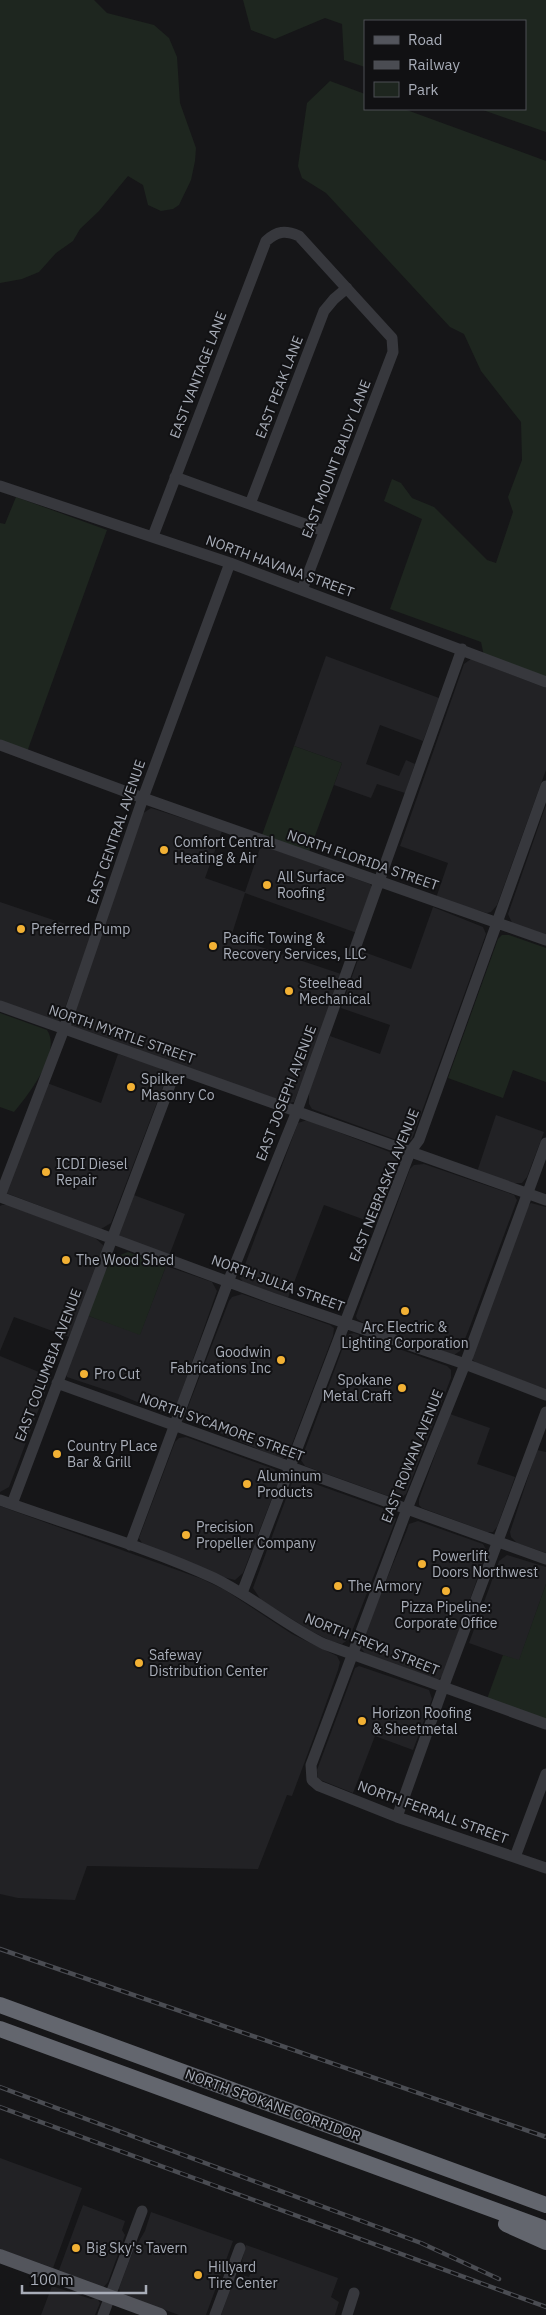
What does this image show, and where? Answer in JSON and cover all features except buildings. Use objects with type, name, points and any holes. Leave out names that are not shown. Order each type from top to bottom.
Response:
[{"type":"highway","name":"NORTH SPOKANE CORRIDOR","points":[[0,2005],[546,2205]]},
{"type":"highway","name":"NORTH SPOKANE CORRIDOR","points":[[0,2030],[546,2229]]},
{"type":"highway","points":[[420,2160],[546,2195]]},
{"type":"highway","points":[[398,2174],[546,2242]]},
{"type":"main road","points":[[0,2256],[160,2315]]},
{"type":"street","name":"EAST VANTAGE LANE","points":[[153,536],[266,241],[273,234],[280,231],[291,232],[299,236],[347,288]]},
{"type":"street","name":"EAST MOUNT BALDY LANE","points":[[302,590],[392,352],[392,338],[347,288]]},
{"type":"street","name":"EAST PEAK LANE","points":[[250,504],[324,311],[347,288]]},
{"type":"street","points":[[175,478],[324,531]]},
{"type":"street","name":"NORTH HAVANA STREET","points":[[0,486],[230,563],[546,682]]},
{"type":"street","name":"EAST CENTRAL AVENUE","points":[[0,1196],[64,1029],[143,798],[230,563]]},
{"type":"street","name":"EAST JOSEPH AVENUE","points":[[130,1545],[176,1426],[228,1282],[297,1111],[462,649]]},
{"type":"street","name":"NORTH FLORIDA STREET","points":[[0,745],[143,798],[546,940]]},
{"type":"street","name":"EAST NEBRASKA AVENUE","points":[[242,1592],[410,1152],[419,1140],[546,786]]},
{"type":"street","name":"NORTH MYRTLE STREET","points":[[0,1006],[546,1200]]},
{"type":"street","name":"EAST COLUMBIA AVENUE","points":[[12,1504],[176,1069]]},
{"type":"street","name":"EAST ROWAN AVENUE","points":[[312,1780],[311,1765],[407,1509],[465,1364],[546,1143]]},
{"type":"street","name":"NORTH JULIA STREET","points":[[0,1196],[228,1282],[465,1364],[546,1395]]},
{"type":"street","name":"NORTH SYCAMORE STREET","points":[[57,1383],[546,1559]]},
{"type":"street","points":[[397,1817],[546,1412]]},
{"type":"street","name":"NORTH FREYA STREET","points":[[0,1500],[178,1562],[242,1592],[298,1631],[352,1655],[546,1724]]},
{"type":"street","points":[[515,1857],[546,1774]]},
{"type":"street","name":"NORTH FERRALL STREET","points":[[312,1780],[319,1786],[397,1817],[546,1868]]},
{"type":"street","points":[[103,2315],[142,2211]]},
{"type":"street","points":[[215,2315],[240,2248]]},
{"type":"street","points":[[346,2315],[354,2293]]},
{"type":"shaded area","points":[[326,656],[439,698],[423,741],[380,725],[366,764],[399,776],[406,760],[415,764],[405,793],[377,784],[371,798],[334,785],[342,763],[294,746]]},
{"type":"shaded area","points":[[471,659],[546,688],[546,770],[497,905],[491,912],[487,913],[436,898],[448,863],[400,846],[464,664]]},
{"type":"shaded area","points":[[546,805],[546,935],[512,923],[508,914]]},
{"type":"shaded area","points":[[151,808],[222,831],[205,878],[245,892],[261,845],[370,884],[372,887],[357,933],[245,893],[231,937],[344,975],[294,1102],[288,1103],[72,1028],[70,1025],[142,814]]},
{"type":"shaded area","points":[[0,902],[92,933],[61,1019],[58,1021],[0,1001]]},
{"type":"shaded area","points":[[433,907],[483,927],[486,934],[412,1139],[405,1143],[312,1109],[309,1104],[309,1092],[330,1036],[380,1054],[390,1025],[341,1008],[361,951],[411,969]]},
{"type":"shaded area","points":[[118,1054],[159,1067],[167,1076],[111,1223],[101,1229],[6,1193],[47,1083],[101,1103]]},
{"type":"shaded area","points":[[496,1115],[544,1132],[527,1177],[522,1183],[512,1183],[477,1172]]},
{"type":"shaded area","points":[[307,1120],[395,1154],[399,1158],[376,1224],[324,1205],[288,1298],[243,1282],[240,1278],[298,1123]]},
{"type":"shaded area","points":[[424,1164],[514,1195],[517,1200],[469,1329],[460,1351],[454,1355],[362,1322],[356,1316],[410,1169],[414,1165]]},
{"type":"shaded area","points":[[131,1194],[185,1214],[169,1256],[120,1237],[117,1232]]},
{"type":"shaded area","points":[[531,1203],[546,1207],[546,1389],[477,1364],[473,1360],[473,1355],[526,1208]]},
{"type":"shaded area","points":[[8,1205],[95,1238],[103,1245],[103,1254],[69,1337],[14,1317],[0,1351],[0,1206]]},
{"type":"shaded area","points":[[166,1266],[212,1282],[217,1291],[175,1410],[166,1414],[118,1394],[67,1377],[66,1374],[86,1315],[140,1334]]},
{"type":"shaded area","points":[[242,1294],[334,1328],[333,1336],[289,1452],[284,1458],[279,1458],[186,1419],[186,1412],[229,1301],[232,1297]]},
{"type":"shaded area","points":[[354,1333],[447,1366],[451,1370],[451,1378],[406,1494],[399,1500],[305,1466],[301,1460],[346,1339],[349,1334]]},
{"type":"shaded area","points":[[0,1356],[51,1377],[9,1487],[0,1492]]},
{"type":"shaded area","points":[[450,1414],[490,1428],[477,1464],[515,1477],[497,1527],[493,1532],[487,1532],[422,1508],[419,1505],[419,1499]]},
{"type":"shaded area","points":[[186,1437],[274,1469],[278,1473],[279,1480],[243,1573],[235,1580],[143,1545],[139,1538],[175,1442],[179,1438]]},
{"type":"shaded area","points":[[537,1450],[546,1452],[546,1553],[517,1543],[511,1537],[510,1532]]},
{"type":"shaded area","points":[[301,1479],[391,1511],[396,1519],[349,1639],[342,1644],[311,1631],[261,1600],[253,1588],[291,1485],[293,1481]]},
{"type":"shaded area","points":[[0,1506],[202,1579],[225,1590],[292,1634],[337,1656],[340,1662],[338,1670],[318,1726],[292,1796],[287,1795],[258,1869],[87,1866],[75,1900],[18,1898],[0,1894]]},
{"type":"shaded area","points":[[418,1521],[483,1544],[487,1551],[443,1676],[439,1679],[431,1679],[367,1656],[361,1648],[369,1622],[409,1524]]},
{"type":"shaded area","points":[[507,1555],[546,1567],[546,1584],[519,1661],[469,1643],[499,1561]]},
{"type":"shaded area","points":[[359,1666],[429,1690],[432,1699],[413,1750],[375,1736],[353,1793],[318,1779],[317,1770],[355,1668]]},
{"type":"shaded area","points":[[0,2158],[82,2188],[53,2268],[0,2249]]},
{"type":"shaded area","points":[[83,2205],[125,2221],[122,2230],[125,2235],[108,2282],[102,2289],[59,2270]]},
{"type":"shaded area","points":[[151,2212],[233,2241],[206,2315],[179,2315],[132,2298],[121,2297],[119,2288],[133,2251],[145,2231]]},
{"type":"shaded area","points":[[246,2245],[338,2278],[331,2297],[339,2302],[335,2315],[221,2315],[234,2279],[241,2275],[249,2277],[252,2270],[242,2260]]},
{"type":"shaded area","points":[[52,2286],[91,2299],[97,2298],[100,2303],[95,2315],[41,2315]]},
{"type":"green space","points":[[0,0],[94,0],[107,13],[154,25],[169,38],[177,57],[180,103],[196,148],[191,180],[179,205],[173,209],[161,211],[148,205],[143,185],[128,176],[99,211],[80,229],[73,241],[56,253],[39,272],[22,279],[0,283]]},
{"type":"green space","points":[[243,0],[546,0],[546,132],[483,110],[526,110],[526,20],[364,20],[364,67],[344,60],[342,24],[325,18],[275,39],[251,30]]},
{"type":"green space","points":[[330,81],[364,94],[364,110],[407,110],[546,161],[546,678],[484,656],[481,642],[390,609],[422,519],[384,501],[392,479],[401,483],[412,498],[434,507],[487,560],[496,563],[513,512],[508,497],[522,460],[521,422],[481,371],[464,334],[450,327],[326,193],[302,178],[298,166],[307,103]]},
{"type":"green space","points":[[16,497],[107,530],[27,752],[0,743],[0,523],[5,524]]},
{"type":"green space","points":[[294,746],[342,763],[309,852],[262,835]]},
{"type":"green space","points":[[502,935],[509,935],[546,948],[546,1082],[513,1070],[503,1098],[448,1078],[498,939]]},
{"type":"green space","points":[[0,1013],[47,1030],[50,1039],[47,1061],[35,1084],[14,1112],[0,1107]]},
{"type":"green space","points":[[128,1252],[166,1266],[140,1335],[86,1315],[101,1278],[107,1269],[120,1256]]},
{"type":"green space","points":[[546,1584],[546,1720],[487,1699],[503,1655],[519,1660]]},
{"type":"railway","points":[[0,1949],[546,2137]]},
{"type":"railway","points":[[0,2087],[421,2243],[499,2279]]},
{"type":"railway","points":[[0,2107],[546,2307]]},
{"type":"place","name":"Comfort Central Heating & Air","points":[[164,850]]},
{"type":"place","name":"All Surface Roofing","points":[[267,885]]},
{"type":"place","name":"Preferred Pump","points":[[21,929]]},
{"type":"place","name":"Pacific Towing & Recovery Services, LLC","points":[[213,946]]},
{"type":"place","name":"Steelhead Mechanical","points":[[289,991]]},
{"type":"place","name":"Spilker Masonry Co","points":[[131,1087]]},
{"type":"place","name":"ICDI Diesel Repair","points":[[46,1172]]},
{"type":"place","name":"The Wood Shed","points":[[66,1260]]},
{"type":"place","name":"Arc Electric & Lighting Corporation","points":[[405,1311]]},
{"type":"place","name":"Goodwin Fabrications Inc","points":[[281,1360]]},
{"type":"place","name":"Pro Cut","points":[[84,1374]]},
{"type":"place","name":"Spokane Metal Craft","points":[[402,1388]]},
{"type":"place","name":"Country PLace Bar & Grill","points":[[57,1454]]},
{"type":"place","name":"Aluminum Products","points":[[247,1484]]},
{"type":"place","name":"Precision Propeller Company","points":[[186,1535]]},
{"type":"place","name":"Powerlift Doors Northwest","points":[[422,1564]]},
{"type":"place","name":"The Armory","points":[[338,1586]]},
{"type":"place","name":"Pizza Pipeline: Corporate Office","points":[[446,1591]]},
{"type":"place","name":"Safeway Distribution Center","points":[[139,1663]]},
{"type":"place","name":"Horizon Roofing & Sheetmetal","points":[[362,1721]]},
{"type":"place","name":"Big Sky's Tavern","points":[[76,2248]]},
{"type":"place","name":"Hillyard Tire Center","points":[[198,2275]]}]
